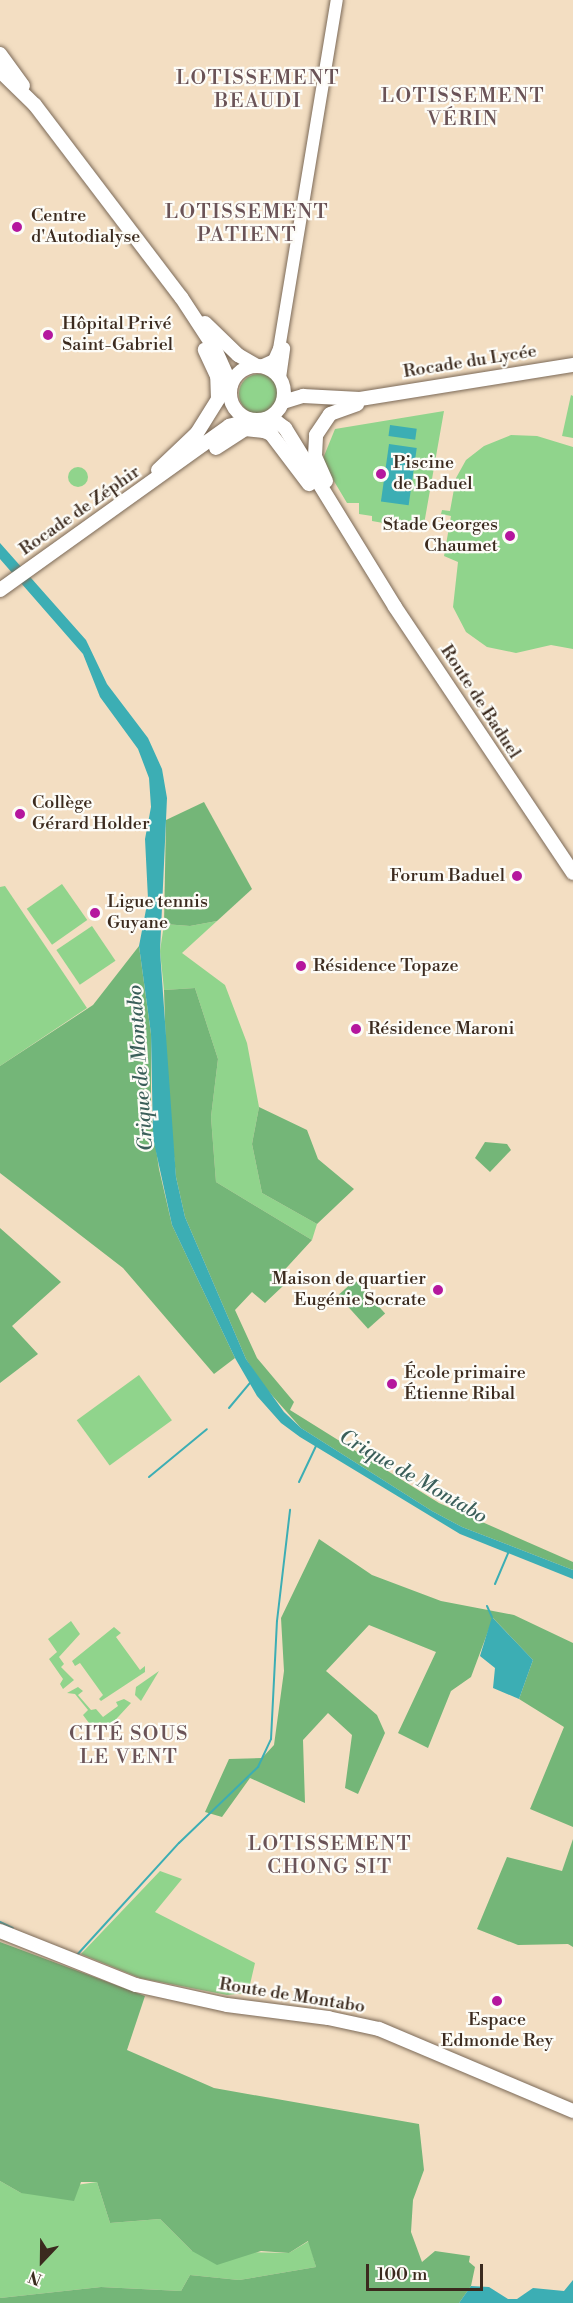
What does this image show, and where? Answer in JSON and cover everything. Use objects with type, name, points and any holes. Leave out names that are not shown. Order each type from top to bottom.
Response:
[{"type":"main road","points":[[0,54],[31,101],[181,297],[224,344],[281,379],[283,404],[256,420],[235,409],[228,373],[181,297]]},
{"type":"main road","points":[[3,77],[31,101]]},
{"type":"main road","points":[[136,494],[190,440],[218,399],[212,364],[168,280]]},
{"type":"main road","name":"Rocade du Lycée","points":[[283,404],[303,396],[346,400],[573,365]]},
{"type":"main road","points":[[231,391],[241,371],[259,366]]},
{"type":"main road","name":"Rocade du Lycée","points":[[281,379],[299,387],[373,395]]},
{"type":"main road","points":[[360,550],[315,456],[319,427],[330,414],[343,406],[441,385]]},
{"type":"main road","name":"Rocade de Zéphir","points":[[182,462],[220,417],[231,391]]},
{"type":"main road","name":"Route de Baduel","points":[[283,404],[360,550]]},
{"type":"main road","name":"Rocade de Zéphir","points":[[0,590],[182,462],[229,426],[256,420]]},
{"type":"main road","name":"Route de Baduel","points":[[256,420],[285,428],[360,550],[573,873]]},
{"type":"main road","points":[[136,494],[176,475],[245,429],[264,431],[271,434],[360,550]]},
{"type":"main road","name":"Route de Montabo","points":[[0,1931],[27,1945],[136,1985],[227,2005],[328,2018],[379,2029],[573,2111]]},
{"type":"street","points":[[259,366],[277,356],[337,0]]},
{"type":"street","points":[[281,379],[286,305]]},
{"type":"green space","points":[[259,374],[267,375],[273,380],[278,386],[278,402],[273,408],[267,413],[259,414],[251,413],[245,408],[240,402],[239,394],[240,386],[245,380],[251,375]]},
{"type":"green space","points":[[571,395],[573,396],[573,438],[562,436]]},
{"type":"green space","name":"Piscine de Baduel","points":[[444,411],[423,530],[372,521],[372,516],[359,514],[359,503],[347,503],[322,461],[335,429]]},
{"type":"green space","name":"Stade Georges Chaumet","points":[[511,435],[537,436],[573,447],[573,649],[551,645],[516,653],[487,647],[466,632],[453,607],[458,562],[444,556],[451,516],[441,514],[442,510],[450,511],[456,478],[466,460],[484,446]]},
{"type":"green space","points":[[78,467],[85,470],[88,477],[85,484],[78,487],[71,484],[68,477],[71,470]]},
{"type":"green space","points":[[204,802],[252,889],[217,921],[190,926],[164,924],[166,820]]},
{"type":"green space","points":[[62,884],[87,920],[52,945],[27,909]]},
{"type":"green space","points":[[5,886],[87,1008],[0,1066],[0,887]]},
{"type":"green space","points":[[217,921],[182,953],[225,985],[247,1043],[259,1107],[252,1144],[262,1193],[317,1224],[312,1240],[216,1182],[211,1117],[218,1059],[195,988],[164,990],[160,951],[164,924],[190,926]]},
{"type":"green space","points":[[92,926],[115,961],[80,985],[56,950]]},
{"type":"green space","points":[[139,946],[151,1034],[151,1114],[159,1169],[172,1225],[235,1358],[214,1374],[123,1268],[0,1173],[0,1066],[93,1005]]},
{"type":"green space","points":[[195,988],[218,1059],[211,1117],[216,1182],[312,1240],[278,1277],[284,1285],[265,1303],[252,1292],[235,1310],[257,1358],[294,1402],[290,1410],[439,1503],[573,1562],[573,1570],[462,1527],[432,1511],[301,1428],[262,1384],[246,1359],[185,1217],[176,1177],[167,1083],[164,990]]},
{"type":"green space","points":[[259,1107],[307,1130],[318,1159],[354,1189],[317,1224],[262,1193],[252,1144]]},
{"type":"green space","points":[[485,1142],[507,1144],[511,1150],[490,1172],[475,1158]]},
{"type":"green space","points":[[0,1228],[61,1282],[12,1326],[38,1354],[0,1383]]},
{"type":"green space","points":[[355,1280],[385,1313],[368,1329],[338,1295]]},
{"type":"green space","points":[[139,1375],[172,1420],[110,1466],[77,1420]]},
{"type":"green space","points":[[319,1539],[372,1575],[441,1601],[514,1615],[573,1643],[573,1827],[530,1809],[564,1727],[519,1699],[533,1660],[493,1618],[471,1677],[451,1691],[428,1748],[398,1733],[436,1652],[369,1625],[326,1671],[377,1715],[385,1733],[358,1794],[345,1788],[352,1735],[328,1713],[303,1740],[305,1803],[250,1778],[222,1817],[205,1812],[229,1759],[262,1758],[274,1745],[284,1671],[281,1618]]},
{"type":"green space","points":[[71,1621],[80,1634],[59,1657],[64,1664],[61,1667],[74,1680],[63,1689],[60,1684],[63,1679],[49,1659],[57,1652],[48,1639]]},
{"type":"green space","points":[[114,1627],[121,1633],[116,1637],[140,1670],[145,1666],[145,1672],[101,1701],[99,1699],[103,1695],[80,1663],[75,1666],[72,1661]]},
{"type":"green space","points":[[159,1671],[141,1701],[135,1695],[136,1687]]},
{"type":"green space","points":[[78,1687],[83,1691],[78,1695],[91,1710],[96,1709],[103,1717],[118,1706],[116,1702],[124,1699],[131,1703],[107,1729],[100,1722],[92,1727],[83,1715],[88,1710],[75,1694],[67,1693]]},
{"type":"green space","points":[[573,1839],[573,1947],[568,1944],[518,1945],[477,1929],[507,1857],[562,1871]]},
{"type":"green space","points":[[160,1871],[182,1879],[155,1912],[255,1963],[248,1993],[227,1995],[140,1978],[81,1954]]},
{"type":"green space","points":[[0,1942],[145,1996],[127,2050],[214,2088],[419,2124],[424,2170],[413,2200],[411,2232],[422,2262],[435,2251],[470,2256],[469,2262],[475,2267],[471,2286],[459,2303],[0,2303],[0,2298],[101,2287],[181,2291],[190,2275],[239,2280],[316,2267],[308,2241],[289,2253],[261,2251],[217,2265],[192,2251],[160,2219],[110,2223],[97,2182],[81,2182],[74,2201],[21,2193],[0,2181]]},
{"type":"green space","points":[[0,2181],[21,2193],[97,2182],[110,2223],[160,2219],[192,2251],[289,2253],[309,2241],[316,2267],[239,2280],[190,2275],[181,2291],[101,2287],[0,2298]]},
{"type":"water","points":[[390,425],[417,429],[415,440],[388,436]]},
{"type":"water","points":[[389,444],[417,448],[409,505],[381,501]]},
{"type":"water","points":[[0,543],[86,640],[107,684],[148,738],[162,769],[167,798],[160,951],[176,1177],[185,1217],[246,1359],[284,1412],[301,1428],[432,1511],[462,1527],[573,1570],[573,1579],[460,1534],[300,1437],[281,1423],[257,1396],[235,1358],[172,1225],[153,1138],[151,1034],[139,946],[148,899],[145,839],[151,807],[149,778],[138,749],[100,697],[83,654],[0,559]]},
{"type":"water","points":[[492,1617],[533,1660],[519,1699],[493,1688],[495,1668],[480,1656]]},
{"type":"water","points":[[573,2280],[573,2303],[459,2303],[471,2286],[489,2287],[508,2299],[517,2299],[533,2288],[564,2291]]},
{"type":"waterway","points":[[229,1408],[250,1383]]},
{"type":"waterway","points":[[149,1477],[207,1429]]},
{"type":"waterway","points":[[299,1482],[317,1444]]},
{"type":"waterway","points":[[76,1956],[179,1843],[258,1767],[271,1739],[277,1621],[290,1510]]},
{"type":"waterway","points":[[495,1584],[509,1551]]},
{"type":"waterway","points":[[487,1606],[492,1617]]},
{"type":"waterway","points":[[0,1922],[13,1928]]},
{"type":"place","name":"Centre d'Autodialyse","points":[[17,227]]},
{"type":"place","name":"Hôpital Privé Saint-Gabriel","points":[[48,335]]},
{"type":"place","name":"Piscine de Baduel","points":[[381,474]]},
{"type":"place","name":"Stade Georges Chaumet","points":[[510,536]]},
{"type":"place","name":"Collège Gérard Holder","points":[[20,814]]},
{"type":"place","name":"Forum Baduel","points":[[517,876]]},
{"type":"place","name":"Ligue tennis Guyane","points":[[95,913]]},
{"type":"place","name":"Résidence Topaze","points":[[301,966]]},
{"type":"place","name":"Résidence Maroni","points":[[356,1029]]},
{"type":"place","name":"Maison de quartier Eugénie Socrate","points":[[438,1290]]},
{"type":"place","name":"École primaire Étienne Ribal","points":[[392,1384]]},
{"type":"place","name":"Espace Edmonde Rey","points":[[497,2001]]},
{"type":"district","name":"LOTISSEMENT BEAUDI","points":[[258,90]]},
{"type":"district","name":"LOTISSEMENT VÉRIN","points":[[463,108]]},
{"type":"district","name":"LOTISSEMENT PATIENT","points":[[247,224]]},
{"type":"district","name":"CITÉ SOUS LE VENT","points":[[129,1746]]},
{"type":"district","name":"LOTISSEMENT CHONG SIT","points":[[330,1856]]},
{"type":"water label","name":"Crique de Montabo","points":[[141,1068]]},
{"type":"water label","name":"Crique de Montabo","points":[[413,1477]]}]
